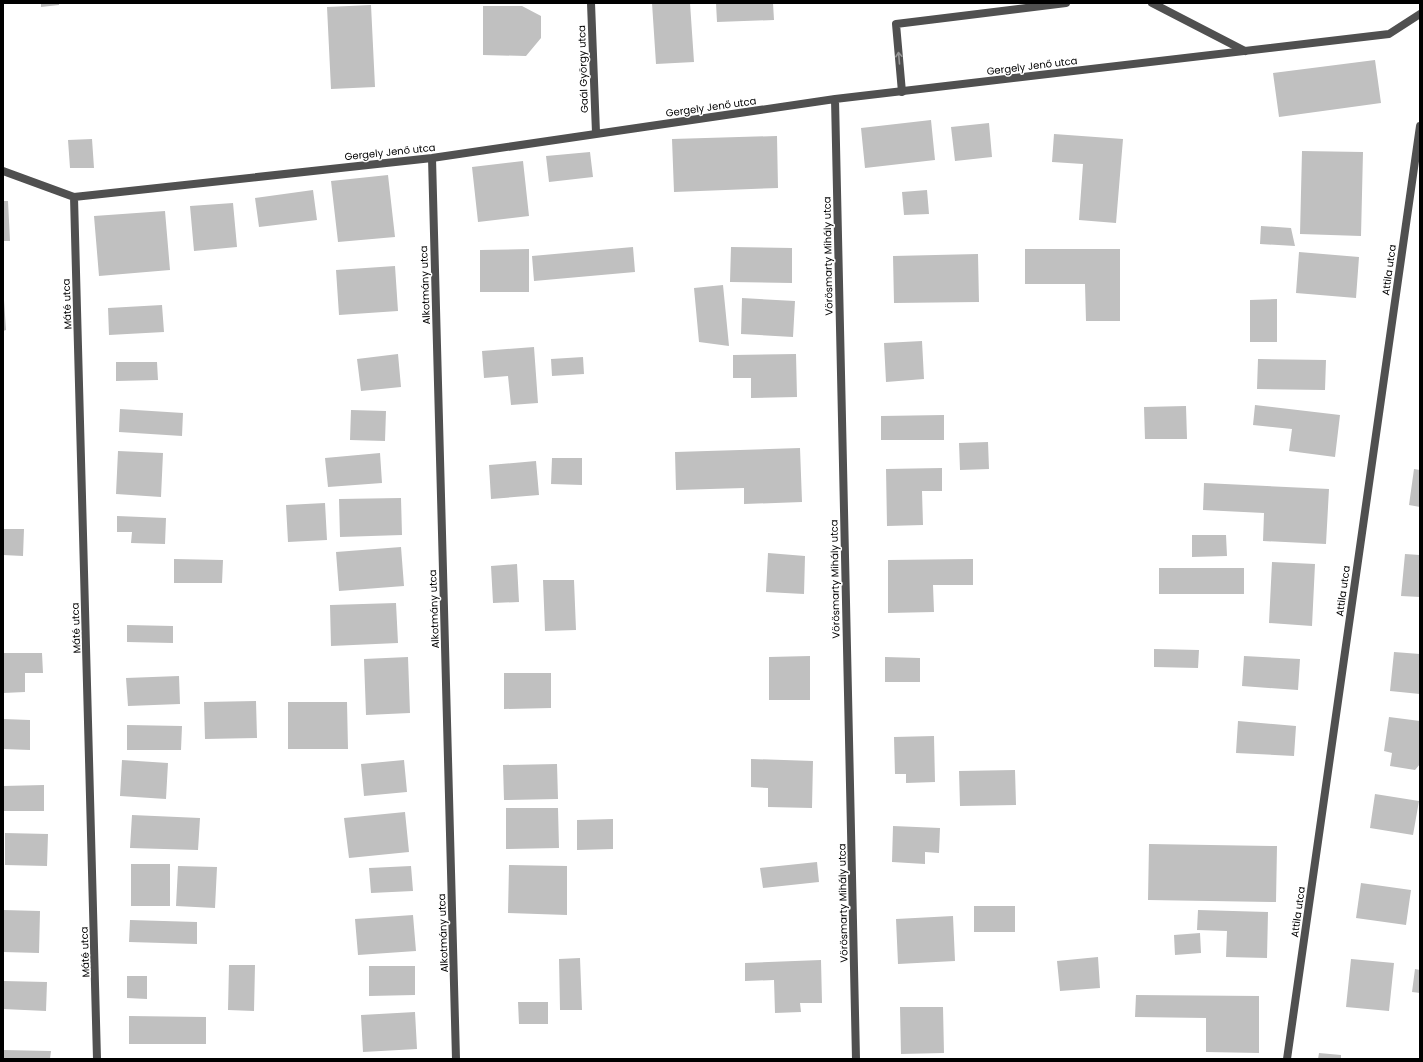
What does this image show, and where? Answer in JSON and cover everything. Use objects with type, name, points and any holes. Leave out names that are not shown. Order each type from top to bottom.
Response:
[{"type":"street","name":"Gaál György utca","points":[[591,3],[596,133]]},
{"type":"street","points":[[902,92],[896,24],[1066,3]]},
{"type":"street","points":[[1152,3],[1245,51]]},
{"type":"street","name":"Gergely Jenő utca","points":[[3,171],[74,197],[432,158],[596,133],[835,100],[1389,34],[1420,14]]},
{"type":"street","name":"Vörösmarty Mihály utca","points":[[835,100],[856,1059]]},
{"type":"street","name":"Attila utca","points":[[1287,1059],[1420,126]]},
{"type":"street","name":"Alkotmány utca","points":[[432,158],[456,1059]]},
{"type":"street","name":"Máté utca","points":[[74,197],[97,1059]]},
{"type":"building","points":[[41,3],[59,3],[59,5],[41,7]]},
{"type":"building","points":[[652,3],[690,3],[694,62],[656,64]]},
{"type":"building","points":[[716,3],[773,3],[774,20],[717,22]]},
{"type":"building","points":[[371,5],[375,87],[331,89],[327,7]]},
{"type":"building","points":[[483,6],[522,6],[541,16],[541,38],[526,56],[483,55]]},
{"type":"building","points":[[1375,60],[1381,103],[1279,117],[1273,73]]},
{"type":"building","points":[[931,120],[935,160],[865,168],[861,128]]},
{"type":"building","points":[[989,123],[992,157],[955,161],[951,127]]},
{"type":"building","points":[[1054,134],[1123,139],[1116,223],[1079,220],[1083,164],[1052,162]]},
{"type":"building","points":[[777,136],[778,188],[674,192],[672,139]]},
{"type":"building","points":[[92,139],[94,168],[70,168],[68,140]]},
{"type":"building","points":[[1302,151],[1363,152],[1361,236],[1300,234]]},
{"type":"building","points":[[590,152],[593,177],[549,182],[546,156]]},
{"type":"building","points":[[523,161],[529,216],[478,222],[472,167]]},
{"type":"building","points":[[388,175],[395,237],[338,242],[331,181]]},
{"type":"building","points":[[313,190],[317,220],[259,227],[255,198]]},
{"type":"building","points":[[927,190],[929,214],[904,215],[902,192]]},
{"type":"building","points":[[3,201],[8,201],[10,241],[3,241]]},
{"type":"building","points":[[233,203],[237,247],[194,251],[190,206]]},
{"type":"building","points":[[165,211],[170,270],[99,276],[94,216]]},
{"type":"building","points":[[1261,226],[1291,228],[1295,246],[1260,244]]},
{"type":"building","points":[[633,247],[635,272],[534,281],[532,256]]},
{"type":"building","points":[[731,247],[792,248],[792,283],[730,282]]},
{"type":"building","points":[[529,249],[529,292],[480,292],[480,250]]},
{"type":"building","points":[[1025,249],[1120,249],[1120,321],[1086,321],[1085,284],[1025,284]]},
{"type":"building","points":[[1299,252],[1359,257],[1356,298],[1296,293]]},
{"type":"building","points":[[978,254],[979,302],[894,303],[893,256]]},
{"type":"building","points":[[395,266],[398,311],[339,315],[336,270]]},
{"type":"building","points":[[723,285],[729,346],[699,342],[694,288]]},
{"type":"building","points":[[742,298],[795,301],[793,337],[741,334]]},
{"type":"building","points":[[1277,299],[1277,342],[1250,342],[1250,300]]},
{"type":"building","points":[[3,300],[6,330],[3,331]]},
{"type":"building","points":[[162,305],[164,332],[109,335],[108,308]]},
{"type":"building","points":[[922,341],[924,379],[886,382],[884,343]]},
{"type":"building","points":[[534,347],[538,403],[511,405],[508,376],[484,378],[482,351]]},
{"type":"building","points":[[398,354],[401,387],[361,391],[357,359]]},
{"type":"building","points":[[796,354],[797,397],[751,398],[751,378],[733,378],[733,355]]},
{"type":"building","points":[[583,357],[584,374],[552,376],[551,359]]},
{"type":"building","points":[[1258,359],[1326,360],[1325,390],[1257,389]]},
{"type":"building","points":[[116,362],[157,362],[158,380],[116,381]]},
{"type":"building","points":[[1255,405],[1340,415],[1335,457],[1289,451],[1292,429],[1253,425]]},
{"type":"building","points":[[1186,406],[1187,439],[1145,439],[1144,407]]},
{"type":"building","points":[[120,409],[183,413],[182,436],[119,432]]},
{"type":"building","points":[[351,410],[386,411],[385,441],[350,440]]},
{"type":"building","points":[[944,415],[944,440],[881,440],[881,416]]},
{"type":"building","points":[[988,442],[989,469],[960,470],[959,443]]},
{"type":"building","points":[[800,448],[802,502],[744,504],[744,488],[676,490],[675,452]]},
{"type":"building","points":[[118,451],[163,453],[161,497],[116,494]]},
{"type":"building","points":[[380,453],[382,483],[328,487],[325,458]]},
{"type":"building","points":[[552,458],[582,458],[582,485],[551,484]]},
{"type":"building","points":[[536,461],[539,495],[491,499],[489,465]]},
{"type":"building","points":[[942,468],[942,491],[922,491],[923,525],[887,526],[886,469]]},
{"type":"building","points":[[1414,469],[1420,470],[1420,507],[1409,505]]},
{"type":"building","points":[[1204,483],[1329,489],[1326,544],[1263,541],[1264,513],[1203,510]]},
{"type":"building","points":[[401,498],[402,535],[340,537],[339,499]]},
{"type":"building","points":[[325,503],[327,540],[288,542],[286,505]]},
{"type":"building","points":[[117,516],[166,518],[165,544],[131,543],[132,532],[117,532]]},
{"type":"building","points":[[3,529],[24,529],[23,556],[3,555]]},
{"type":"building","points":[[1192,535],[1226,535],[1227,556],[1192,557]]},
{"type":"building","points":[[401,547],[404,586],[339,591],[336,552]]},
{"type":"building","points":[[768,553],[805,556],[804,594],[766,592]]},
{"type":"building","points":[[1405,554],[1420,555],[1420,597],[1401,596]]},
{"type":"building","points":[[174,559],[223,560],[222,583],[174,583]]},
{"type":"building","points":[[973,559],[973,585],[933,585],[934,612],[888,613],[888,560]]},
{"type":"building","points":[[1272,562],[1315,564],[1312,626],[1269,623]]},
{"type":"building","points":[[517,564],[519,602],[493,603],[491,566]]},
{"type":"building","points":[[1159,568],[1244,568],[1244,594],[1159,594]]},
{"type":"building","points":[[543,580],[574,580],[576,630],[545,631]]},
{"type":"building","points":[[396,603],[398,643],[331,646],[330,605]]},
{"type":"building","points":[[127,625],[173,626],[173,643],[127,642]]},
{"type":"building","points":[[1154,649],[1199,650],[1198,668],[1154,667]]},
{"type":"building","points":[[1394,652],[1420,654],[1420,694],[1390,691]]},
{"type":"building","points":[[3,653],[42,653],[43,673],[25,673],[25,692],[3,693]]},
{"type":"building","points":[[810,656],[810,700],[769,700],[769,657]]},
{"type":"building","points":[[1244,656],[1300,659],[1298,690],[1242,686]]},
{"type":"building","points":[[408,657],[410,713],[366,715],[364,659]]},
{"type":"building","points":[[885,657],[920,658],[920,682],[885,682]]},
{"type":"building","points":[[504,673],[551,673],[551,708],[504,709]]},
{"type":"building","points":[[179,676],[180,704],[128,706],[126,678]]},
{"type":"building","points":[[256,701],[257,738],[205,739],[204,702]]},
{"type":"building","points":[[288,702],[347,702],[348,749],[288,749]]},
{"type":"building","points":[[1389,717],[1420,721],[1420,764],[1415,770],[1390,766],[1392,753],[1384,751]]},
{"type":"building","points":[[3,719],[30,720],[30,750],[3,749]]},
{"type":"building","points":[[1238,721],[1296,726],[1294,756],[1236,753]]},
{"type":"building","points":[[127,725],[182,726],[181,750],[127,750]]},
{"type":"building","points":[[934,736],[935,782],[906,783],[906,774],[895,774],[894,737]]},
{"type":"building","points":[[751,759],[813,761],[812,808],[768,807],[768,788],[751,787]]},
{"type":"building","points":[[122,760],[168,763],[166,799],[120,796]]},
{"type":"building","points":[[404,760],[407,792],[364,796],[361,764]]},
{"type":"building","points":[[557,764],[558,799],[504,800],[503,765]]},
{"type":"building","points":[[1015,770],[1016,805],[960,806],[959,771]]},
{"type":"building","points":[[44,785],[44,811],[3,811],[3,786]]},
{"type":"building","points":[[1375,794],[1419,801],[1413,835],[1370,828]]},
{"type":"building","points":[[506,808],[558,808],[559,848],[506,849]]},
{"type":"building","points":[[405,812],[409,852],[349,858],[344,818]]},
{"type":"building","points":[[132,815],[200,818],[198,850],[130,848]]},
{"type":"building","points":[[613,819],[613,849],[577,850],[577,820]]},
{"type":"building","points":[[893,826],[940,828],[939,853],[925,852],[925,864],[892,862]]},
{"type":"building","points":[[5,833],[48,834],[47,866],[5,865]]},
{"type":"building","points":[[1149,844],[1277,846],[1276,902],[1148,900]]},
{"type":"building","points":[[817,862],[819,882],[763,888],[760,868]]},
{"type":"building","points":[[131,864],[170,864],[170,906],[131,906]]},
{"type":"building","points":[[509,865],[567,866],[567,915],[508,913]]},
{"type":"building","points":[[178,866],[217,867],[215,908],[176,906]]},
{"type":"building","points":[[411,866],[413,891],[371,893],[369,868]]},
{"type":"building","points":[[1361,883],[1411,890],[1406,925],[1356,918]]},
{"type":"building","points":[[974,906],[1015,906],[1015,932],[974,932]]},
{"type":"building","points":[[3,910],[40,911],[39,953],[3,952]]},
{"type":"building","points":[[1198,910],[1268,912],[1267,958],[1226,957],[1227,931],[1197,930]]},
{"type":"building","points":[[413,915],[416,951],[358,955],[355,919]]},
{"type":"building","points":[[953,916],[955,961],[898,964],[896,919]]},
{"type":"building","points":[[130,920],[197,922],[197,944],[129,942]]},
{"type":"building","points":[[1200,933],[1201,953],[1175,955],[1174,935]]},
{"type":"building","points":[[1098,957],[1100,988],[1060,991],[1057,961]]},
{"type":"building","points":[[580,958],[582,1010],[560,1010],[559,959]]},
{"type":"building","points":[[1351,959],[1394,963],[1389,1011],[1346,1007]]},
{"type":"building","points":[[821,960],[822,1003],[800,1003],[801,1012],[775,1013],[774,980],[745,981],[745,963]]},
{"type":"building","points":[[229,965],[255,965],[254,1011],[228,1010]]},
{"type":"building","points":[[369,966],[415,966],[415,995],[369,996]]},
{"type":"building","points":[[1415,969],[1420,970],[1420,993],[1412,992]]},
{"type":"building","points":[[127,976],[147,976],[147,999],[127,998]]},
{"type":"building","points":[[3,981],[47,982],[46,1011],[3,1009]]},
{"type":"building","points":[[1136,995],[1259,996],[1259,1053],[1206,1052],[1206,1018],[1135,1017]]},
{"type":"building","points":[[518,1002],[548,1002],[548,1024],[519,1024]]},
{"type":"building","points":[[900,1007],[943,1007],[944,1053],[901,1054]]},
{"type":"building","points":[[415,1012],[417,1049],[363,1052],[361,1015]]},
{"type":"building","points":[[129,1016],[206,1017],[206,1044],[129,1044]]},
{"type":"building","points":[[3,1050],[51,1051],[50,1059],[3,1059]]},
{"type":"building","points":[[1319,1053],[1341,1055],[1341,1059],[1318,1059]]}]
